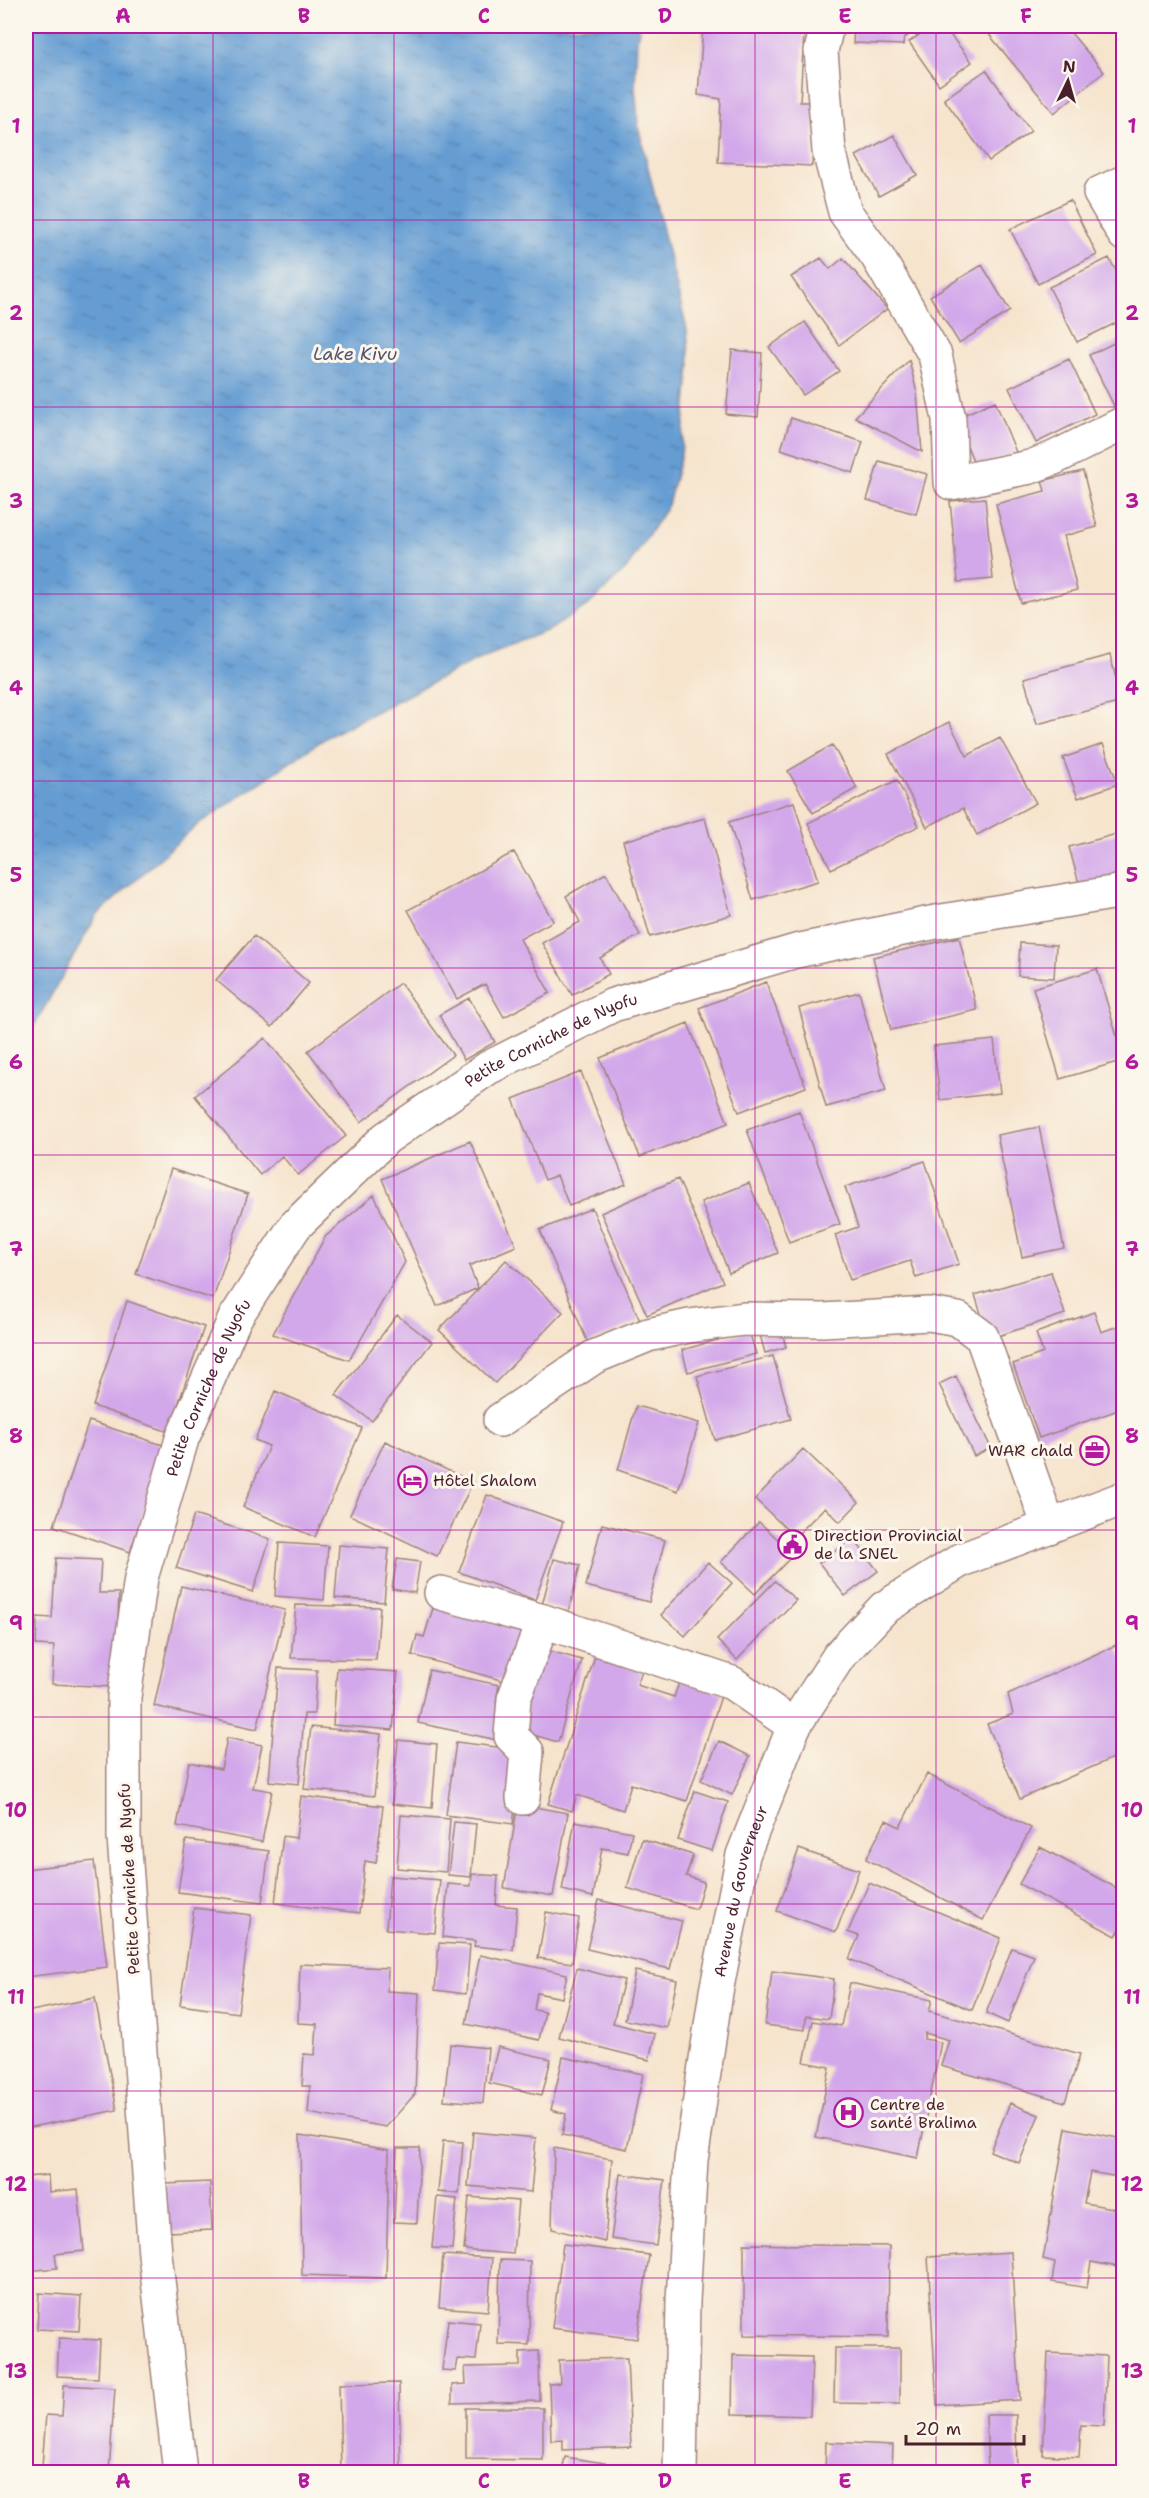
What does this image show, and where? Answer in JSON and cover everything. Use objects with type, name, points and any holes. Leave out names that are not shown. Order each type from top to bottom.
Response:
[{"type":"street","points":[[827,26],[821,51],[829,151],[844,212],[877,256],[935,355],[950,419],[951,483],[1030,467],[1054,458],[1124,423]]},
{"type":"street","points":[[1124,182],[1100,193],[1124,234]]},
{"type":"street","name":"Petite Corniche de Nyofu","points":[[180,2472],[154,2254],[124,1837],[124,1697],[141,1578],[182,1439],[235,1318],[295,1226],[386,1138],[488,1068],[613,1005],[796,951],[936,922],[1124,891]]},
{"type":"street","points":[[500,1420],[594,1357],[648,1335],[688,1326],[744,1319],[823,1320],[929,1314],[958,1319],[982,1337],[1049,1527]]},
{"type":"street","name":"Avenue du Gouverneur","points":[[680,2472],[683,2301],[691,2160],[714,2004],[743,1856],[794,1726],[839,1656],[884,1608],[962,1560],[1124,1498]]},
{"type":"street","points":[[441,1593],[543,1621],[732,1683],[794,1726]]},
{"type":"street","points":[[523,1798],[528,1752],[510,1736],[514,1699],[543,1621]]},
{"type":"water","name":"Lake Kivu","points":[[26,26],[640,26],[637,40],[635,88],[639,130],[687,330],[690,366],[681,454],[668,505],[627,568],[591,603],[551,629],[485,655],[329,736],[196,826],[97,915],[26,1040]]},
{"type":"building","points":[[703,26],[804,33],[800,102],[815,102],[812,166],[718,162],[721,99],[698,95]]},
{"type":"building","points":[[854,26],[923,26],[904,38],[903,45],[853,43]]},
{"type":"building","points":[[932,26],[943,26],[972,62],[939,85],[909,42]]},
{"type":"building","points":[[982,26],[1065,26],[1104,72],[1054,113]]},
{"type":"building","points":[[986,70],[1031,131],[989,161],[944,99]]},
{"type":"building","points":[[894,135],[917,175],[879,196],[856,156]]},
{"type":"building","points":[[1070,200],[1097,255],[1038,284],[1010,229]]},
{"type":"building","points":[[821,258],[830,269],[843,258],[887,309],[839,345],[791,277]]},
{"type":"building","points":[[1109,258],[1124,286],[1124,319],[1077,342],[1049,287]]},
{"type":"building","points":[[982,265],[1010,311],[959,343],[930,296]]},
{"type":"building","points":[[805,322],[839,371],[803,395],[769,347]]},
{"type":"building","points":[[1124,338],[1124,406],[1116,410],[1089,355]]},
{"type":"building","points":[[732,350],[762,353],[758,417],[726,414]]},
{"type":"building","points":[[1069,359],[1095,414],[1036,443],[1009,388]]},
{"type":"building","points":[[909,360],[917,393],[922,452],[855,417]]},
{"type":"building","points":[[995,401],[1016,452],[976,468],[956,418]]},
{"type":"building","points":[[791,418],[863,442],[853,473],[781,449]]},
{"type":"building","points":[[879,461],[927,474],[916,514],[867,500]]},
{"type":"building","points":[[1083,471],[1097,527],[1064,536],[1077,590],[1021,603],[996,504],[1045,491],[1042,481]]},
{"type":"building","points":[[985,498],[993,579],[958,582],[950,501]]},
{"type":"building","points":[[1110,655],[1122,702],[1037,724],[1024,678]]},
{"type":"building","points":[[949,722],[967,756],[1000,738],[1036,803],[977,835],[963,808],[927,827],[888,754]]},
{"type":"building","points":[[1103,744],[1118,784],[1078,798],[1063,758]]},
{"type":"building","points":[[832,745],[857,788],[813,813],[788,771]]},
{"type":"building","points":[[897,780],[919,826],[831,869],[808,823]]},
{"type":"building","points":[[794,802],[818,881],[753,900],[729,822]]},
{"type":"building","points":[[705,818],[731,915],[650,937],[623,841]]},
{"type":"building","points":[[1124,832],[1124,875],[1080,887],[1069,847]]},
{"type":"building","points":[[514,852],[553,921],[520,939],[550,993],[504,1017],[485,984],[457,999],[408,910]]},
{"type":"building","points":[[606,873],[640,935],[600,958],[609,974],[572,995],[542,943],[580,922],[566,896]]},
{"type":"building","points":[[254,936],[309,983],[272,1027],[216,980]]},
{"type":"building","points":[[959,937],[977,1010],[891,1030],[873,957]]},
{"type":"building","points":[[1020,943],[1056,945],[1054,978],[1018,976]]},
{"type":"building","points":[[1097,969],[1124,1060],[1060,1079],[1033,988]]},
{"type":"building","points":[[766,982],[806,1087],[739,1112],[699,1008]]},
{"type":"building","points":[[400,983],[453,1055],[361,1122],[308,1051]]},
{"type":"building","points":[[859,992],[886,1091],[826,1107],[799,1008]]},
{"type":"building","points":[[469,998],[495,1042],[464,1060],[439,1015]]},
{"type":"building","points":[[688,1023],[728,1123],[640,1157],[600,1058]]},
{"type":"building","points":[[265,1038],[346,1136],[298,1175],[282,1156],[260,1175],[195,1096]]},
{"type":"building","points":[[994,1040],[1000,1093],[940,1100],[934,1046]]},
{"type":"building","points":[[581,1072],[626,1184],[569,1206],[557,1175],[545,1180],[513,1099]]},
{"type":"building","points":[[799,1111],[840,1224],[789,1242],[747,1130]]},
{"type":"building","points":[[1039,1127],[1064,1248],[1022,1257],[997,1135]]},
{"type":"building","points":[[470,1141],[516,1246],[469,1266],[478,1288],[437,1306],[382,1179]]},
{"type":"building","points":[[925,1161],[959,1264],[916,1278],[910,1261],[850,1280],[835,1235],[858,1227],[845,1187]]},
{"type":"building","points":[[171,1169],[248,1194],[213,1299],[136,1274]]},
{"type":"building","points":[[678,1179],[723,1282],[647,1315],[601,1213]]},
{"type":"building","points":[[749,1183],[778,1253],[729,1273],[701,1202]]},
{"type":"building","points":[[374,1195],[405,1262],[349,1360],[273,1334],[325,1237]]},
{"type":"building","points":[[592,1208],[640,1321],[588,1343],[540,1230]]},
{"type":"building","points":[[506,1260],[563,1312],[495,1383],[439,1330]]},
{"type":"building","points":[[1051,1272],[1065,1314],[989,1339],[975,1295]]},
{"type":"building","points":[[127,1301],[204,1327],[169,1432],[93,1406]]},
{"type":"building","points":[[1094,1312],[1101,1332],[1124,1324],[1124,1408],[1039,1438],[1013,1364],[1043,1353],[1036,1333]]},
{"type":"building","points":[[397,1315],[432,1342],[372,1421],[336,1395]]},
{"type":"building","points":[[780,1325],[786,1347],[765,1353],[759,1331]]},
{"type":"building","points":[[749,1331],[756,1354],[688,1372],[682,1350]]},
{"type":"building","points":[[773,1356],[791,1419],[715,1440],[697,1376]]},
{"type":"building","points":[[956,1376],[991,1448],[974,1456],[939,1384]]},
{"type":"building","points":[[275,1391],[362,1428],[315,1537],[243,1507],[269,1446],[255,1440]]},
{"type":"building","points":[[636,1406],[699,1423],[678,1491],[618,1470]]},
{"type":"building","points":[[89,1421],[166,1446],[130,1552],[54,1526]]},
{"type":"building","points":[[385,1441],[473,1482],[437,1556],[350,1515]]},
{"type":"building","points":[[803,1449],[859,1502],[840,1522],[825,1507],[795,1537],[755,1499]]},
{"type":"building","points":[[487,1495],[563,1522],[535,1600],[459,1572]]},
{"type":"building","points":[[194,1515],[270,1539],[253,1592],[176,1568]]},
{"type":"building","points":[[759,1522],[794,1554],[755,1594],[721,1562]]},
{"type":"building","points":[[602,1524],[665,1540],[649,1602],[586,1586]]},
{"type":"building","points":[[853,1538],[878,1571],[845,1596],[819,1563]]},
{"type":"building","points":[[279,1543],[328,1546],[324,1600],[275,1596]]},
{"type":"building","points":[[339,1545],[389,1549],[384,1602],[335,1598]]},
{"type":"building","points":[[56,1558],[101,1560],[99,1593],[119,1593],[115,1687],[52,1684],[54,1646],[36,1645],[37,1617],[52,1618]]},
{"type":"building","points":[[397,1559],[420,1562],[415,1593],[392,1589]]},
{"type":"building","points":[[554,1559],[580,1565],[569,1611],[542,1605]]},
{"type":"building","points":[[708,1562],[732,1583],[685,1636],[661,1615]]},
{"type":"building","points":[[775,1581],[796,1600],[737,1660],[717,1640]]},
{"type":"building","points":[[181,1586],[285,1610],[257,1729],[154,1706]]},
{"type":"building","points":[[296,1605],[380,1607],[376,1660],[291,1658]]},
{"type":"building","points":[[434,1605],[526,1631],[511,1683],[412,1655],[417,1635],[424,1637]]},
{"type":"building","points":[[1116,1645],[1124,1661],[1124,1753],[1020,1799],[987,1724],[1013,1714],[1008,1694]]},
{"type":"building","points":[[539,1648],[582,1660],[558,1742],[516,1730]]},
{"type":"building","points":[[595,1656],[642,1671],[637,1685],[674,1697],[680,1680],[722,1693],[687,1801],[631,1784],[623,1810],[577,1795],[572,1811],[548,1804]]},
{"type":"building","points":[[278,1668],[317,1670],[314,1714],[304,1714],[299,1784],[269,1781]]},
{"type":"building","points":[[337,1668],[398,1672],[393,1730],[333,1725]]},
{"type":"building","points":[[429,1670],[499,1685],[496,1702],[509,1705],[502,1741],[418,1723]]},
{"type":"building","points":[[311,1727],[381,1734],[374,1796],[304,1789]]},
{"type":"building","points":[[227,1738],[262,1745],[253,1788],[272,1791],[262,1842],[177,1826],[189,1762],[221,1769]]},
{"type":"building","points":[[398,1740],[437,1744],[432,1808],[392,1804]]},
{"type":"building","points":[[719,1741],[750,1756],[732,1795],[701,1780]]},
{"type":"building","points":[[456,1742],[522,1750],[513,1824],[446,1815]]},
{"type":"building","points":[[927,1774],[1031,1828],[983,1920],[866,1859],[886,1820],[900,1827]]},
{"type":"building","points":[[695,1791],[728,1802],[712,1851],[678,1840]]},
{"type":"building","points":[[301,1796],[383,1806],[376,1863],[365,1861],[359,1913],[275,1903],[283,1836],[296,1838]]},
{"type":"building","points":[[518,1804],[568,1813],[553,1896],[504,1888]]},
{"type":"building","points":[[401,1815],[450,1819],[446,1872],[397,1868]]},
{"type":"building","points":[[575,1821],[632,1832],[628,1853],[602,1848],[593,1897],[562,1890]]},
{"type":"building","points":[[454,1822],[476,1824],[471,1877],[448,1875]]},
{"type":"building","points":[[642,1839],[693,1855],[686,1876],[704,1882],[696,1909],[627,1888]]},
{"type":"building","points":[[186,1840],[269,1851],[262,1903],[178,1892]]},
{"type":"building","points":[[1040,1847],[1124,1892],[1124,1923],[1116,1936],[1019,1884]]},
{"type":"building","points":[[799,1849],[859,1870],[836,1932],[777,1911]]},
{"type":"building","points":[[94,1861],[107,1967],[26,1977],[26,1869]]},
{"type":"building","points":[[472,1874],[498,1876],[496,1905],[517,1907],[513,1950],[474,1946],[475,1941],[443,1937],[448,1884],[471,1886]]},
{"type":"building","points":[[390,1876],[440,1880],[435,1933],[386,1929]]},
{"type":"building","points":[[869,1883],[1001,1938],[972,2010],[849,1959],[859,1936],[848,1932]]},
{"type":"building","points":[[599,1900],[682,1921],[670,1969],[587,1949]]},
{"type":"building","points":[[194,1908],[251,1915],[238,2013],[180,2005]]},
{"type":"building","points":[[546,1912],[579,1918],[572,1963],[538,1958]]},
{"type":"building","points":[[439,1943],[470,1945],[466,1994],[435,1990]]},
{"type":"building","points":[[1012,1948],[1034,1956],[1008,2023],[986,2013]]},
{"type":"building","points":[[480,1955],[567,1974],[562,1998],[537,1993],[534,2010],[545,2012],[539,2040],[466,2024]]},
{"type":"building","points":[[300,1964],[388,1968],[387,1991],[419,1993],[415,2094],[386,2127],[308,2113],[310,2086],[302,2086],[304,2054],[315,2055],[317,2024],[298,2023]]},
{"type":"building","points":[[577,1968],[624,1980],[613,2023],[655,2034],[649,2060],[559,2037]]},
{"type":"building","points":[[635,1971],[677,1980],[667,2028],[625,2020]]},
{"type":"building","points":[[772,1971],[834,1979],[829,2019],[806,2016],[805,2030],[765,2025]]},
{"type":"building","points":[[850,1983],[932,2000],[929,2011],[1080,2054],[1065,2102],[941,2066],[949,2040],[925,2033],[924,2039],[941,2042],[918,2158],[816,2137],[830,2067],[804,2062],[813,2021],[841,2026]]},
{"type":"building","points":[[95,1998],[117,2110],[26,2128],[26,2012]]},
{"type":"building","points":[[450,2044],[488,2048],[483,2103],[444,2100]]},
{"type":"building","points":[[498,2047],[551,2059],[542,2095],[489,2083]]},
{"type":"building","points":[[563,2057],[643,2074],[627,2149],[562,2135],[566,2114],[551,2110]]},
{"type":"building","points":[[1010,2103],[1039,2115],[1019,2163],[990,2151]]},
{"type":"building","points":[[1066,2128],[1124,2139],[1124,2178],[1090,2172],[1084,2203],[1124,2210],[1124,2268],[1091,2262],[1087,2288],[1052,2282],[1055,2262],[1043,2259]]},
{"type":"building","points":[[473,2132],[536,2138],[531,2192],[468,2186]]},
{"type":"building","points":[[300,2135],[389,2150],[386,2278],[302,2275]]},
{"type":"building","points":[[443,2141],[463,2142],[459,2194],[438,2192]]},
{"type":"building","points":[[397,2148],[420,2148],[417,2223],[394,2222]]},
{"type":"building","points":[[554,2148],[612,2159],[605,2242],[552,2229]]},
{"type":"building","points":[[620,2174],[665,2180],[656,2245],[611,2239]]},
{"type":"building","points":[[48,2175],[49,2192],[78,2189],[84,2251],[55,2254],[57,2268],[26,2271],[26,2177]]},
{"type":"building","points":[[210,2182],[212,2230],[167,2232],[165,2184]]},
{"type":"building","points":[[437,2197],[457,2199],[452,2249],[432,2248]]},
{"type":"building","points":[[469,2197],[518,2201],[513,2254],[464,2250]]},
{"type":"building","points":[[563,2244],[649,2255],[637,2339],[552,2328]]},
{"type":"building","points":[[744,2244],[889,2246],[888,2337],[744,2335]]},
{"type":"building","points":[[1011,2252],[1020,2400],[937,2405],[928,2257]]},
{"type":"building","points":[[443,2255],[492,2258],[488,2311],[439,2307]]},
{"type":"building","points":[[500,2260],[530,2261],[529,2345],[498,2344]]},
{"type":"building","points":[[39,2293],[81,2296],[79,2331],[37,2329]]},
{"type":"building","points":[[448,2320],[480,2323],[476,2360],[458,2359],[456,2371],[442,2370]]},
{"type":"building","points":[[59,2338],[100,2340],[98,2378],[57,2376]]},
{"type":"building","points":[[835,2348],[900,2348],[900,2404],[834,2403]]},
{"type":"building","points":[[539,2351],[540,2401],[452,2403],[452,2385],[466,2384],[465,2367],[520,2366],[520,2352]]},
{"type":"building","points":[[1048,2353],[1107,2356],[1104,2426],[1081,2425],[1079,2457],[1043,2455]]},
{"type":"building","points":[[733,2355],[812,2357],[810,2416],[732,2414]]},
{"type":"building","points":[[627,2358],[631,2447],[563,2450],[563,2440],[551,2441],[549,2384],[560,2383],[559,2360]]},
{"type":"building","points":[[399,2383],[401,2472],[341,2472],[339,2384]]},
{"type":"building","points":[[64,2385],[115,2388],[109,2472],[53,2472],[53,2468],[42,2467],[46,2415],[62,2416]]},
{"type":"building","points":[[466,2408],[543,2408],[543,2460],[466,2459]]},
{"type":"building","points":[[986,2415],[1016,2415],[1017,2472],[988,2472]]},
{"type":"building","points":[[826,2442],[893,2445],[892,2472],[825,2472]]},
{"type":"building","points":[[565,2457],[656,2471],[656,2472],[562,2472]]},
{"type":"place","name":"WAR chald","points":[[1094,1450]]},
{"type":"place","name":"Hôtel Shalom","points":[[412,1480]]},
{"type":"place","name":"Direction Provincial de la SNEL","points":[[793,1544]]},
{"type":"place","name":"Centre de santé Bralima","points":[[849,2113]]}]
